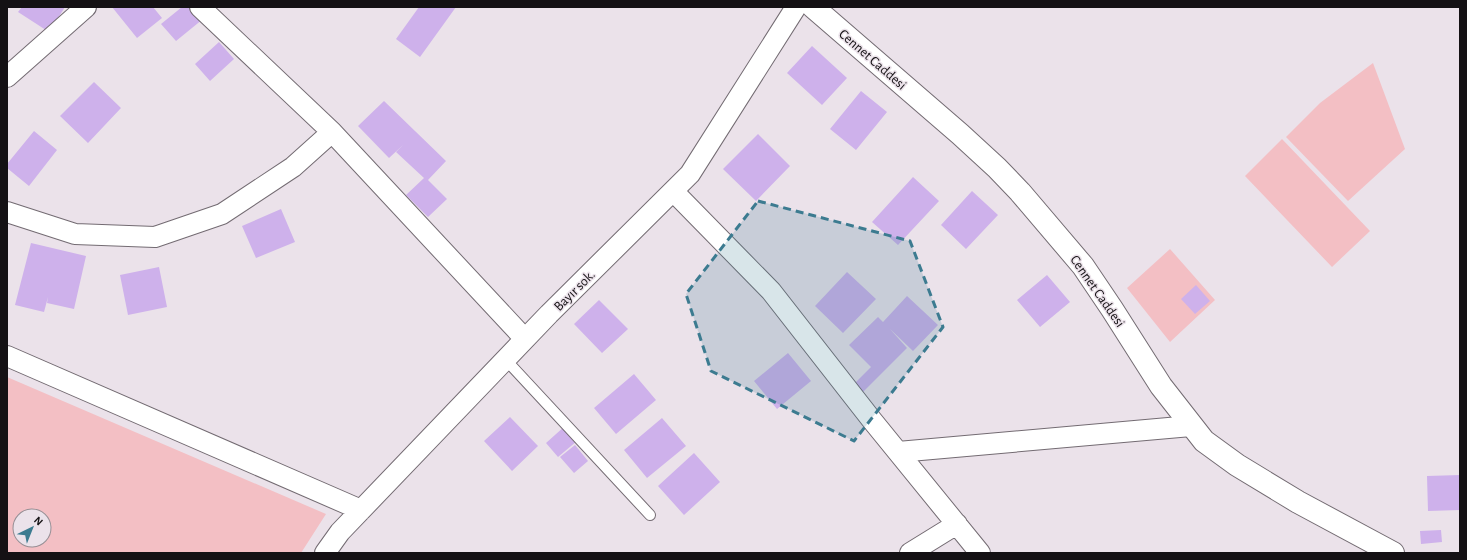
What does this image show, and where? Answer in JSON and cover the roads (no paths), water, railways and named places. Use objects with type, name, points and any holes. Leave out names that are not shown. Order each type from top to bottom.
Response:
[{"type":"street","points":[[7,77],[86,7]]},
{"type":"street","points":[[200,7],[332,132],[525,339]]},
{"type":"street","name":"Bayır sok.","points":[[325,553],[340,532],[525,339],[690,174],[796,7]]},
{"type":"street","name":"Cennet Caddesi","points":[[813,7],[960,134],[998,168],[1020,192],[1083,266],[1161,386],[1204,441],[1237,466],[1298,502],[1393,553]]},
{"type":"street","points":[[7,212],[75,234],[155,237],[222,214],[293,167],[332,132]]},
{"type":"street","points":[[674,191],[771,291],[980,553]]},
{"type":"street","points":[[7,356],[361,510]]},
{"type":"street","points":[[898,452],[1192,426]]},
{"type":"street","points":[[910,553],[957,524]]},
{"type":"lane","points":[[506,360],[650,515]]}]
